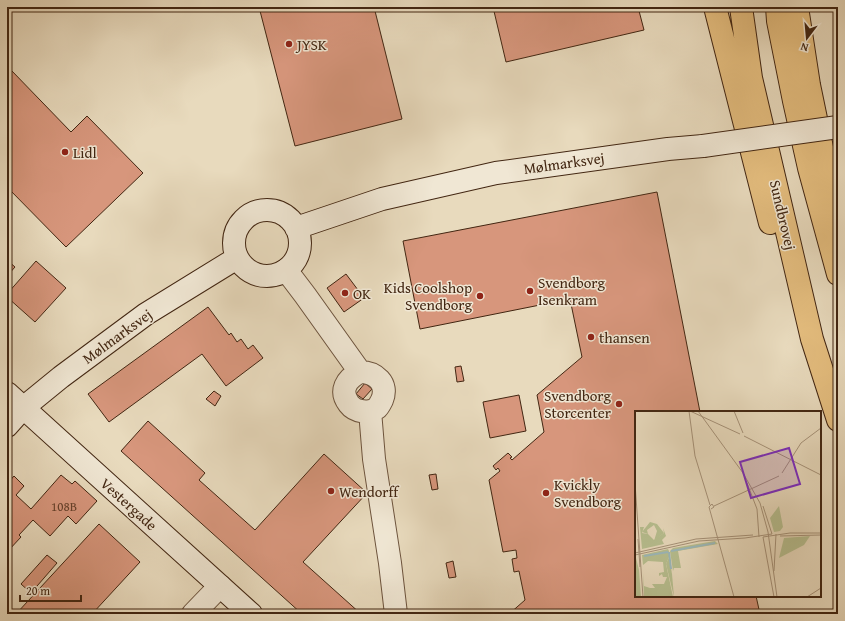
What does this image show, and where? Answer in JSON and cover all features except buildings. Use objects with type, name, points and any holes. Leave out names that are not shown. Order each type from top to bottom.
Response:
[{"type":"main road","points":[[715,7],[771,227],[812,339]]},
{"type":"main road","name":"Sundbrovej","points":[[741,7],[752,78],[812,339],[838,420]]},
{"type":"main road","points":[[777,7],[778,21],[809,168],[837,269]]},
{"type":"main road","points":[[797,7],[809,85],[827,172],[837,269]]},
{"type":"street","name":"Mølmarksvej","points":[[296,228],[382,199],[496,173],[838,127]]},
{"type":"street","points":[[270,210],[281,213],[290,219],[296,228],[300,247],[293,264],[286,270],[276,275],[264,276],[254,273],[244,267],[237,258],[234,239],[239,226],[249,215],[259,211],[270,210]]},
{"type":"street","name":"Mølmarksvej","points":[[7,426],[23,408],[61,377],[146,314],[237,258]]},
{"type":"street","points":[[286,270],[360,372]]},
{"type":"street","points":[[360,372],[375,375],[380,380],[384,390],[384,396],[378,408],[370,411],[363,412],[351,407],[345,396],[344,391],[349,379],[353,375],[360,372]]},
{"type":"street","name":"Vestergade","points":[[7,393],[251,614]]},
{"type":"street","points":[[370,411],[374,459],[390,563],[396,614]]},
{"type":"street","points":[[194,614],[220,586]]},
{"type":"place","name":"JYSK","points":[[289,44]]},
{"type":"place","name":"Lidl","points":[[65,152]]},
{"type":"place","name":"Svendborg Isenkram","points":[[530,291]]},
{"type":"place","name":"OK","points":[[345,293]]},
{"type":"place","name":"Kids Coolshop Svendborg","points":[[480,296]]},
{"type":"place","name":"thansen","points":[[591,337]]},
{"type":"place","name":"Svendborg Storcenter","points":[[619,404]]},
{"type":"place","name":"Wendorff","points":[[331,491]]},
{"type":"place","name":"Kvickly Svendborg","points":[[546,493]]}]
